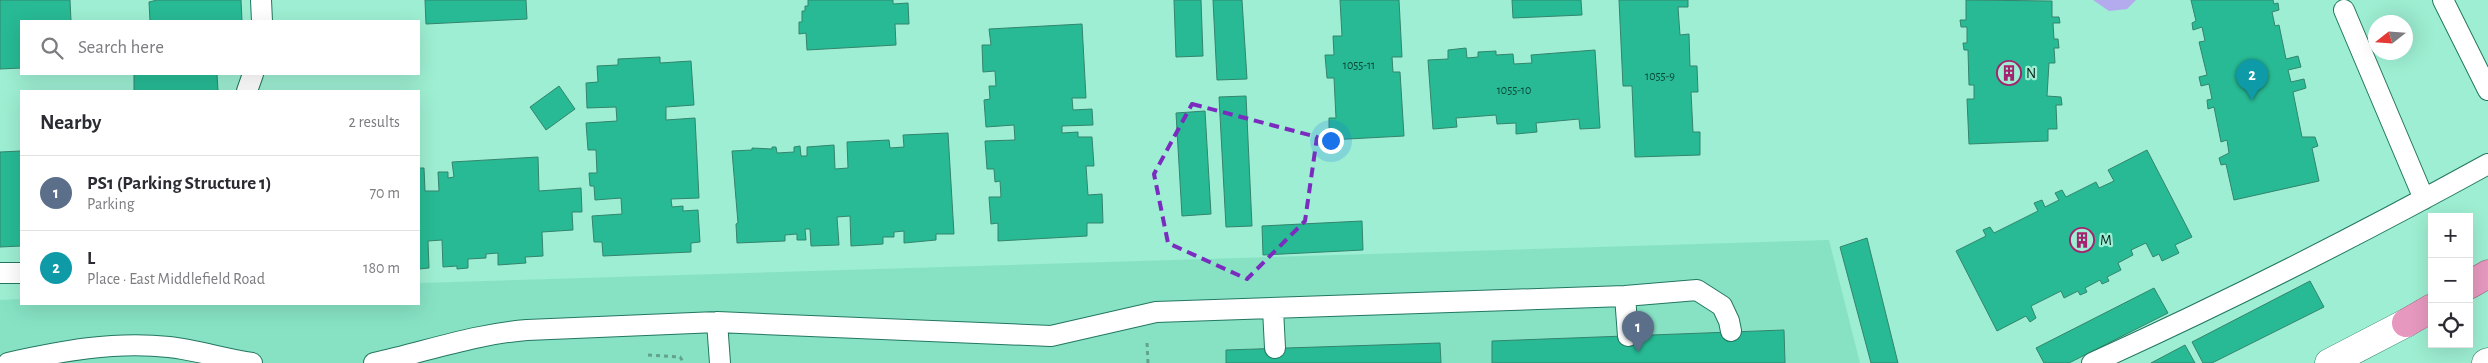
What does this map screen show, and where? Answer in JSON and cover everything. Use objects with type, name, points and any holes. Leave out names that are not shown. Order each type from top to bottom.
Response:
[{"type":"highway","points":[[2473,283],[2488,274]]},
{"type":"highway","points":[[2406,323],[2428,310]]},
{"type":"main road","points":[[2329,363],[2406,323]]},
{"type":"lane","points":[[261,0],[262,20]]},
{"type":"lane","points":[[2443,0],[2488,90]]},
{"type":"lane","points":[[2344,10],[2424,199]]},
{"type":"lane","points":[[247,90],[253,75]]},
{"type":"lane","points":[[2092,363],[2189,319],[2424,199],[2488,164]]},
{"type":"lane","points":[[0,273],[20,273]]},
{"type":"lane","points":[[374,363],[447,343],[507,332],[717,322],[1051,336],[1156,312],[1625,296],[1697,290],[1722,306],[1729,321],[1731,331]]},
{"type":"lane","points":[[1625,296],[1628,336]]},
{"type":"lane","points":[[1273,309],[1275,348]]},
{"type":"lane","points":[[717,322],[720,363]]},
{"type":"lane","points":[[8,363],[60,351],[146,345],[193,350],[252,363]]},
{"type":"path","points":[[640,355],[680,357],[684,363]]},
{"type":"highlighted area","points":[[1192,104],[1317,137],[1305,221],[1247,279],[1168,243],[1154,174]]},
{"type":"shaded area","points":[[2093,0],[2136,0],[2127,9],[2109,11]]},
{"type":"shaded area","points":[[1829,240],[1860,363],[0,363],[0,300],[20,299],[20,305],[420,305],[420,283]]},
{"type":"building","points":[[0,0],[70,0],[71,20],[20,20],[20,68],[0,69]]},
{"type":"building","points":[[157,0],[241,0],[242,20],[150,20],[149,2]]},
{"type":"building","points":[[425,0],[526,0],[527,19],[426,24]]},
{"type":"building","points":[[808,0],[893,0],[893,4],[908,3],[909,24],[895,24],[896,45],[807,50],[806,33],[799,34],[799,22],[802,22],[802,11],[805,11],[805,6],[808,6]]},
{"type":"building","points":[[1174,0],[1201,0],[1203,56],[1176,57]]},
{"type":"building","points":[[1213,0],[1242,0],[1247,79],[1217,80]]},
{"type":"building","points":[[1340,0],[1399,0],[1402,57],[1392,57],[1393,72],[1400,72],[1404,136],[1329,140],[1329,118],[1336,118],[1334,78],[1327,78],[1325,55],[1334,55],[1333,36],[1342,36]]},
{"type":"building","points":[[1512,0],[1581,0],[1582,15],[1513,18]]},
{"type":"building","points":[[1619,0],[1688,0],[1688,7],[1678,7],[1680,35],[1689,34],[1690,66],[1697,66],[1698,92],[1691,92],[1693,132],[1700,132],[1700,155],[1635,157],[1632,86],[1623,86]]},
{"type":"building","name":"N","points":[[1966,0],[2052,1],[2052,17],[2059,17],[2060,23],[2053,23],[2054,39],[2058,39],[2059,48],[2054,48],[2055,63],[2049,63],[2047,96],[2061,97],[2062,105],[2056,105],[2057,129],[2048,129],[2048,141],[1969,144],[1967,99],[1974,99],[1974,85],[1969,85],[1968,50],[1964,50],[1963,43],[1967,43],[1967,27],[1961,27],[1960,20],[1966,20]]},
{"type":"building","points":[[2191,0],[2273,0],[2274,4],[2278,3],[2279,10],[2272,12],[2275,26],[2279,25],[2286,59],[2298,56],[2301,67],[2288,70],[2291,82],[2304,79],[2306,88],[2293,92],[2302,137],[2315,137],[2318,146],[2312,148],[2319,181],[2234,200],[2226,164],[2221,165],[2219,158],[2229,153],[2227,140],[2221,142],[2214,107],[2208,109],[2207,100],[2212,99],[2209,84],[2201,86],[2199,77],[2207,75],[2199,42],[2205,41],[2202,27],[2193,30],[2192,23],[2196,21]]},
{"type":"building","points":[[1082,24],[1086,98],[1072,98],[1073,110],[1092,109],[1093,125],[1062,126],[1062,133],[1078,132],[1078,137],[1092,137],[1094,166],[1086,166],[1088,195],[1102,194],[1103,223],[1087,223],[1087,236],[998,241],[998,223],[991,224],[989,197],[1001,197],[1000,181],[995,182],[994,169],[987,169],[985,141],[1015,140],[1014,125],[986,127],[984,100],[990,99],[989,86],[996,86],[995,71],[983,72],[982,45],[991,45],[989,29]]},
{"type":"building","points":[[1466,48],[1467,58],[1478,57],[1478,52],[1496,51],[1496,55],[1513,54],[1514,64],[1532,63],[1531,55],[1595,50],[1600,128],[1580,129],[1579,119],[1536,123],[1537,132],[1516,134],[1516,123],[1497,124],[1496,115],[1456,118],[1457,127],[1433,129],[1428,60],[1448,59],[1448,50]]},
{"type":"building","points":[[660,57],[660,63],[691,61],[694,105],[666,107],[666,120],[695,118],[699,198],[671,199],[672,207],[683,206],[683,211],[698,210],[700,242],[691,243],[691,252],[603,256],[602,242],[594,242],[592,216],[622,214],[621,198],[595,200],[594,186],[590,186],[589,173],[597,173],[596,150],[588,150],[586,123],[617,121],[616,107],[587,108],[586,83],[598,82],[597,66],[618,65],[618,59]]},
{"type":"building","points":[[134,75],[217,75],[218,90],[134,90]]},
{"type":"building","points":[[559,86],[575,109],[546,130],[530,107]]},
{"type":"building","points":[[1246,96],[1252,226],[1226,227],[1219,97]]},
{"type":"building","points":[[1205,111],[1211,214],[1182,216],[1176,113]]},
{"type":"building","points":[[948,133],[954,234],[936,234],[936,240],[904,243],[904,231],[894,232],[894,237],[883,237],[883,244],[851,246],[850,216],[837,217],[839,245],[811,246],[810,229],[805,229],[806,240],[797,240],[797,234],[785,235],[785,241],[737,243],[736,224],[738,223],[732,151],[752,150],[752,148],[772,149],[772,147],[776,147],[777,153],[794,152],[794,147],[800,146],[801,156],[807,156],[807,147],[834,145],[835,169],[848,168],[847,142],[889,140],[890,148],[904,147],[903,135]]},
{"type":"building","name":"M","points":[[2147,150],[2192,237],[2175,245],[2179,253],[2162,261],[2159,254],[2153,257],[2146,243],[2131,250],[2133,255],[2118,263],[2121,270],[2107,277],[2109,281],[2102,284],[2100,280],[2085,288],[2087,292],[2080,295],[2078,291],[2064,298],[2061,291],[2031,306],[2036,318],[2030,322],[2026,316],[1997,331],[1956,251],[1986,236],[1983,230],[1990,227],[1994,233],[2038,211],[2034,203],[2042,200],[2045,207],[2059,200],[2055,193],[2062,190],[2066,197],[2096,182],[2099,188],[2114,181],[2108,170]]},
{"type":"building","points":[[20,151],[20,246],[0,247],[0,152]]},
{"type":"building","points":[[538,157],[539,191],[581,188],[582,212],[572,212],[573,230],[542,232],[543,256],[525,257],[526,263],[498,265],[498,253],[486,254],[486,258],[468,259],[468,268],[457,269],[457,266],[443,267],[442,240],[428,241],[429,268],[420,269],[420,168],[424,168],[425,191],[439,191],[438,172],[448,172],[448,178],[454,177],[452,162]]},
{"type":"building","points":[[1362,221],[1363,250],[1263,255],[1262,226]]},
{"type":"building","points":[[1867,238],[1898,363],[1871,363],[1840,247]]},
{"type":"building","points":[[2310,281],[2324,307],[2212,363],[2203,363],[2192,342]]},
{"type":"building","points":[[2154,288],[2168,313],[2069,363],[2044,363],[2036,348]]},
{"type":"building","points":[[1784,330],[1785,363],[1492,363],[1492,341]]},
{"type":"building","points":[[1440,343],[1441,363],[1226,363],[1226,350]]},
{"type":"building","points":[[2185,345],[2195,363],[2151,363]]},
{"type":"place","name":"N","points":[[2009,73]]},
{"type":"place","name":"L","points":[[2252,100]]},
{"type":"place","name":"M","points":[[2082,240]]},
{"type":"place","name":"PS1 (Parking Structure 1)","points":[[1638,352]]}]
